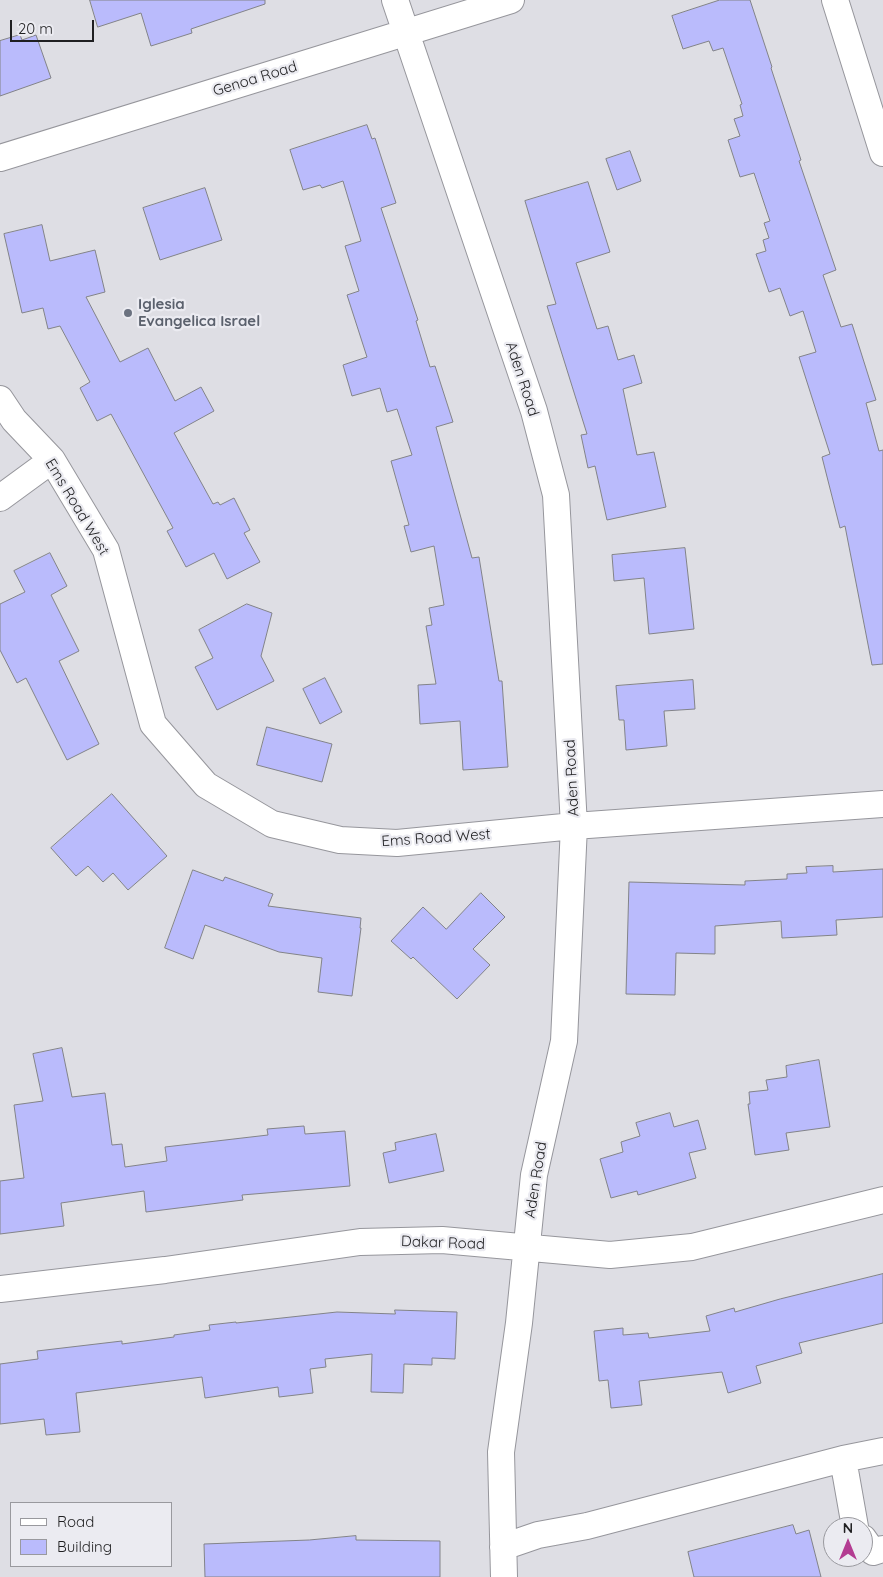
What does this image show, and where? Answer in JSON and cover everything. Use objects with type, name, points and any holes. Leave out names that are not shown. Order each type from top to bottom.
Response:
[{"type":"street","name":"Aden Road","points":[[394,0],[534,411],[556,494],[574,826],[564,1041],[534,1175],[519,1323],[501,1452],[504,1577]]},
{"type":"street","name":"Genoa Road","points":[[0,158],[511,0]]},
{"type":"street","points":[[835,0],[883,153]]},
{"type":"street","name":"Ems Road West","points":[[0,399],[14,420],[52,460],[106,550],[153,724],[206,785],[272,824],[340,840],[397,843],[574,826],[883,804]]},
{"type":"street","points":[[0,498],[52,460]]},
{"type":"street","name":"Dakar Road","points":[[0,1289],[165,1270],[360,1242],[442,1240],[610,1255],[692,1247],[883,1200]]},
{"type":"street","points":[[503,1547],[538,1535],[587,1526],[843,1459],[883,1451]]},
{"type":"street","points":[[843,1459],[853,1517]]},
{"type":"building","points":[[90,0],[265,0],[265,4],[191,29],[192,33],[151,46],[141,13],[98,27]]},
{"type":"building","points":[[720,0],[750,0],[801,160],[799,161],[836,270],[823,275],[841,327],[852,324],[876,400],[866,403],[879,451],[883,450],[883,664],[872,665],[845,526],[840,528],[822,457],[830,454],[799,357],[816,352],[803,311],[790,316],[780,288],[769,292],[756,254],[766,251],[763,240],[769,238],[764,223],[770,221],[754,173],[740,177],[728,140],[740,136],[734,119],[743,116],[740,105],[742,104],[723,48],[713,51],[709,41],[683,49],[672,16]]},
{"type":"building","points":[[20,35],[22,40],[36,35],[51,78],[0,96],[0,41]]},
{"type":"building","points":[[367,125],[372,139],[375,138],[396,203],[381,208],[418,320],[416,321],[430,367],[435,366],[453,422],[436,427],[472,558],[479,557],[499,681],[502,681],[508,767],[463,770],[460,721],[420,724],[418,685],[436,684],[426,626],[432,625],[429,608],[444,605],[434,546],[411,552],[404,526],[409,525],[391,461],[412,455],[397,409],[387,412],[380,388],[352,396],[343,365],[367,357],[347,295],[359,291],[345,246],[361,241],[343,181],[322,188],[320,185],[303,190],[290,150]]},
{"type":"building","points":[[630,151],[641,181],[617,190],[606,159]]},
{"type":"building","points":[[588,182],[610,252],[576,263],[597,329],[608,326],[618,360],[634,355],[642,383],[623,389],[637,455],[654,452],[666,507],[607,520],[595,466],[588,468],[581,435],[587,434],[547,306],[556,304],[525,201]]},
{"type":"building","points":[[205,188],[222,240],[160,260],[143,208]]},
{"type":"building","points":[[42,225],[50,261],[95,250],[105,292],[86,297],[120,362],[148,348],[175,401],[201,387],[214,411],[174,433],[213,504],[218,502],[220,505],[234,498],[250,530],[244,533],[260,562],[227,579],[214,553],[186,567],[167,531],[173,528],[111,414],[97,421],[80,388],[90,382],[60,326],[48,329],[43,308],[22,313],[4,234]]},
{"type":"building","points":[[685,548],[694,629],[649,634],[644,578],[614,581],[612,555]]},
{"type":"building","points":[[50,553],[67,586],[51,595],[79,651],[59,661],[99,744],[67,760],[26,678],[17,683],[0,650],[0,604],[25,592],[14,571]]},
{"type":"building","points":[[247,604],[272,613],[261,656],[274,681],[217,710],[195,667],[213,658],[199,630]]},
{"type":"building","points":[[325,678],[342,712],[320,724],[303,689]]},
{"type":"building","points":[[693,680],[695,709],[664,711],[667,746],[626,750],[624,720],[619,720],[616,686]]},
{"type":"building","points":[[267,727],[332,744],[322,782],[257,765]]},
{"type":"building","points":[[112,794],[167,856],[128,890],[113,873],[103,882],[88,866],[76,876],[51,848]]},
{"type":"building","points":[[833,866],[833,872],[883,869],[883,917],[836,920],[837,935],[782,938],[781,921],[715,926],[715,954],[676,953],[675,995],[626,994],[629,882],[745,885],[745,881],[787,879],[787,874],[807,873],[806,867]]},
{"type":"building","points":[[193,870],[223,881],[225,877],[273,894],[268,906],[361,918],[352,996],[318,992],[322,958],[279,952],[205,925],[193,959],[165,948]]},
{"type":"building","points":[[481,893],[505,917],[473,949],[490,965],[457,999],[413,957],[411,959],[391,941],[423,907],[446,929]]},
{"type":"building","points":[[62,1048],[72,1097],[105,1093],[112,1145],[122,1144],[125,1167],[167,1161],[165,1147],[268,1135],[267,1129],[304,1126],[305,1134],[345,1131],[350,1186],[242,1195],[243,1200],[146,1212],[144,1191],[61,1203],[64,1226],[0,1234],[0,1181],[24,1178],[14,1105],[43,1101],[33,1054]]},
{"type":"building","points":[[819,1060],[830,1127],[786,1133],[789,1150],[755,1155],[748,1104],[750,1104],[749,1092],[768,1090],[766,1080],[787,1077],[786,1066]]},
{"type":"building","points":[[670,1113],[674,1127],[698,1120],[706,1149],[689,1153],[696,1178],[638,1195],[637,1191],[611,1198],[600,1159],[623,1152],[621,1142],[640,1136],[636,1123]]},
{"type":"building","points":[[436,1134],[444,1171],[389,1183],[383,1153],[396,1150],[395,1143]]},
{"type":"building","points":[[883,1274],[883,1323],[799,1343],[802,1353],[756,1366],[761,1383],[728,1393],[722,1372],[639,1381],[642,1405],[611,1408],[608,1380],[599,1381],[594,1331],[623,1328],[623,1335],[648,1333],[649,1338],[710,1331],[706,1316],[734,1308],[735,1312]]},
{"type":"building","points":[[395,1310],[457,1312],[455,1359],[432,1358],[432,1365],[404,1364],[403,1393],[371,1392],[372,1354],[325,1359],[326,1367],[310,1369],[313,1393],[279,1397],[278,1387],[205,1398],[202,1377],[76,1393],[80,1432],[46,1435],[44,1419],[0,1424],[0,1364],[38,1359],[37,1351],[122,1341],[122,1344],[174,1337],[174,1335],[210,1330],[209,1325],[337,1312],[395,1314]]},
{"type":"building","points":[[793,1525],[796,1534],[809,1530],[821,1577],[694,1577],[688,1552]]},
{"type":"building","points":[[356,1536],[356,1540],[440,1541],[440,1577],[205,1577],[204,1544],[309,1540]]},
{"type":"place","name":"Iglesia Evangelica Israel","points":[[128,313]]}]
